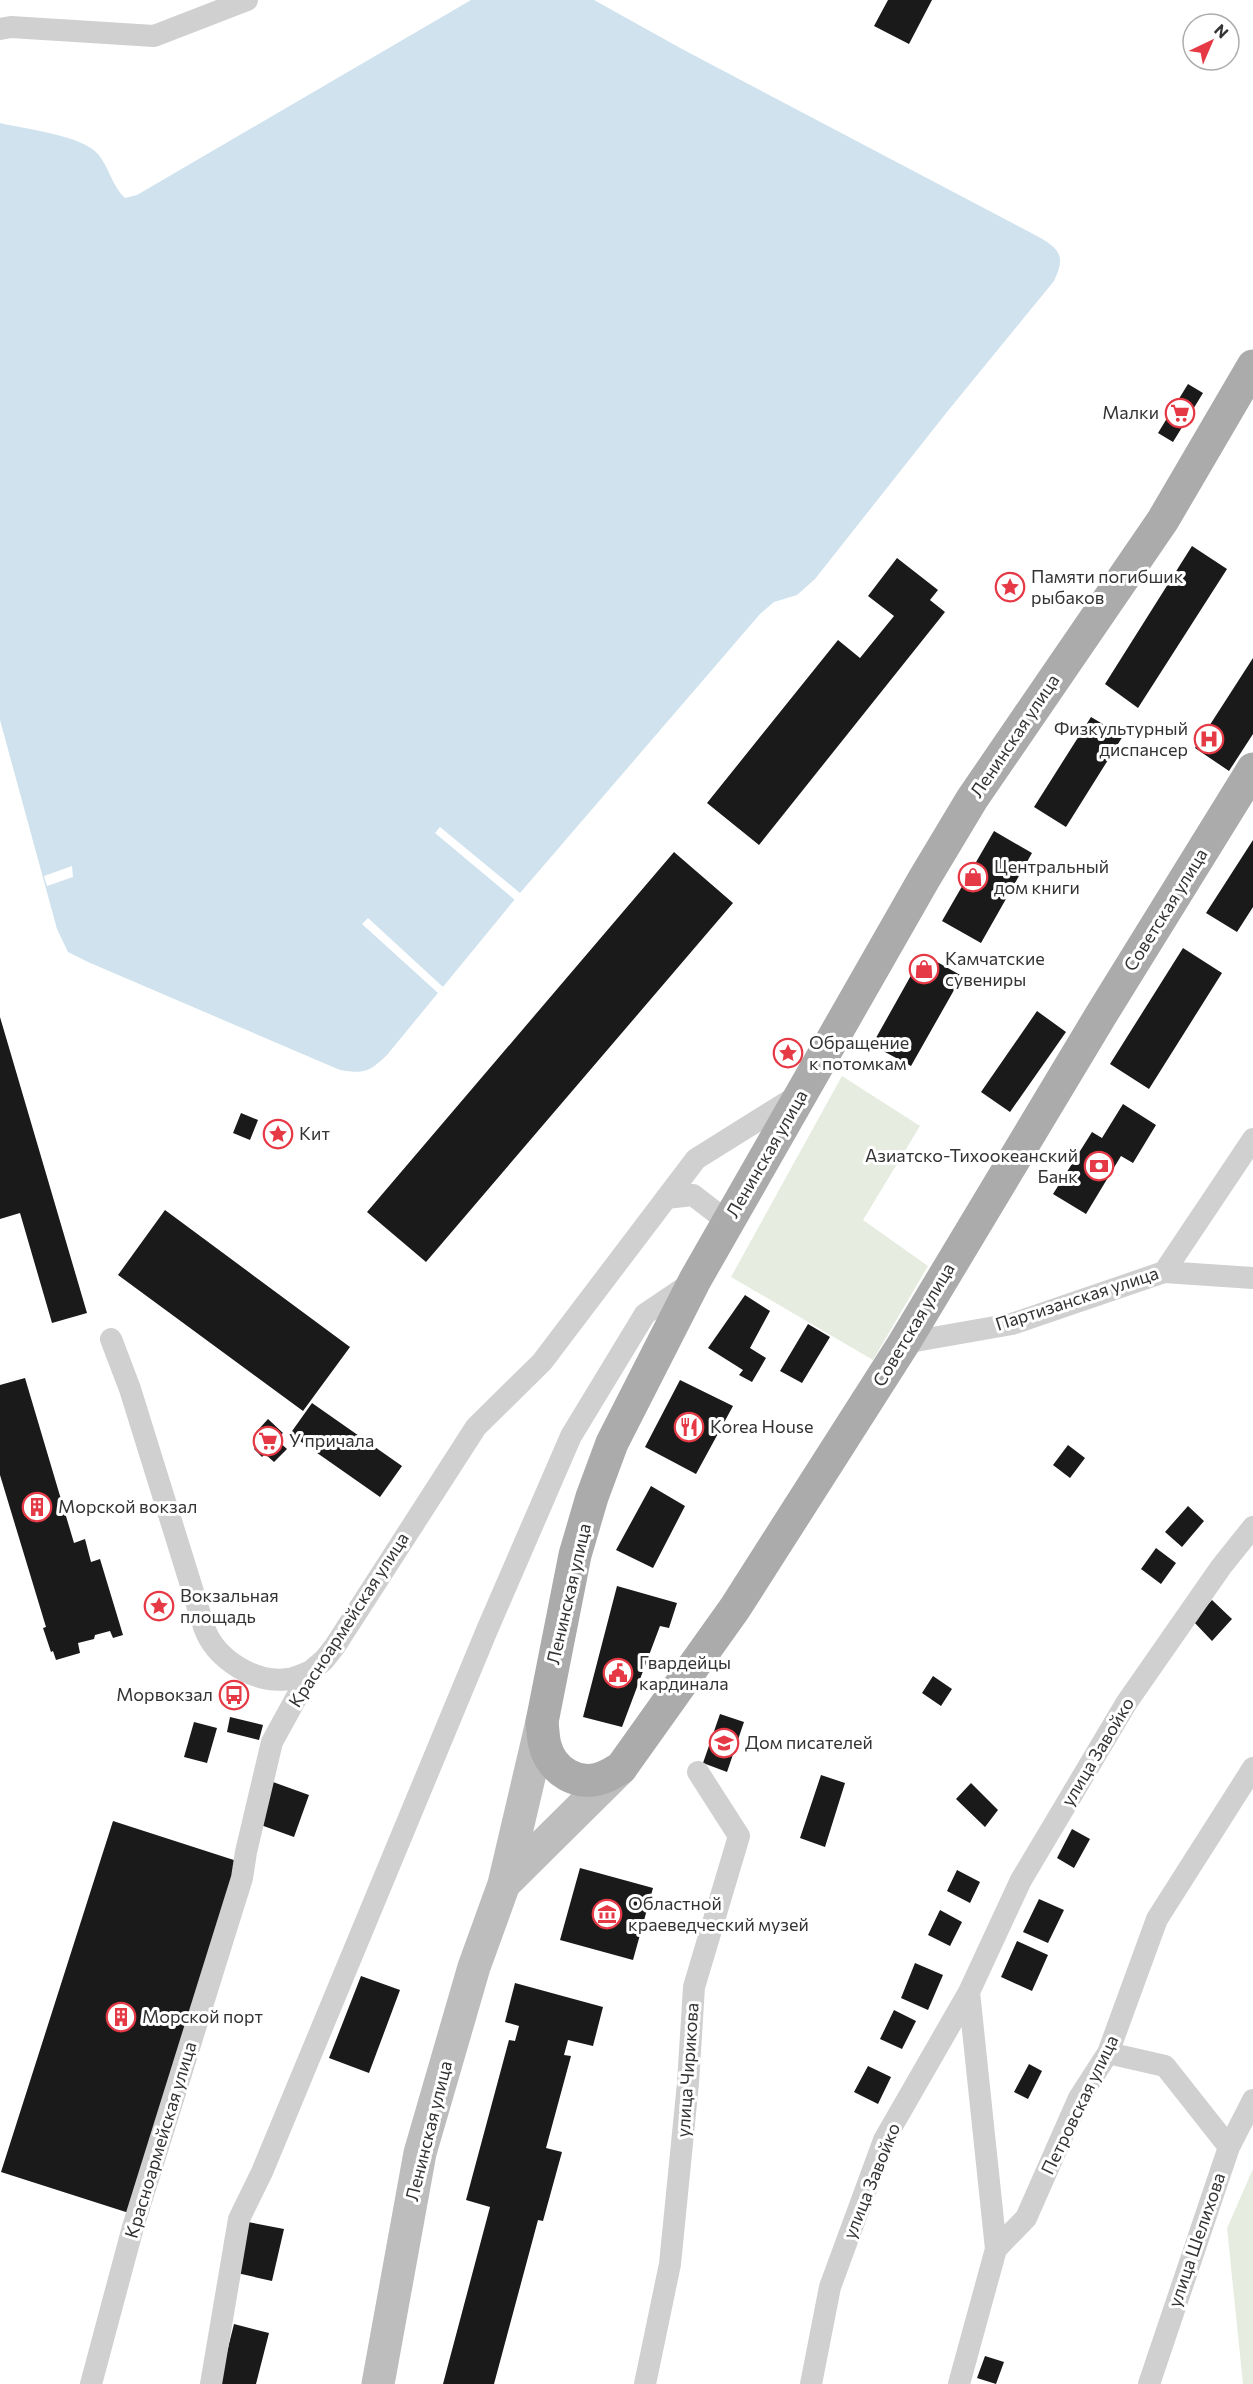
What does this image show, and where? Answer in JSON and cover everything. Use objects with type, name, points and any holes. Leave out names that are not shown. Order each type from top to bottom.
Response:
[{"type":"main road","name":"Ленинская улица","points":[[378,2384],[420,2153],[474,1967],[504,1884],[542,1722],[575,1555],[592,1497],[612,1443],[694,1280],[924,879],[972,799],[1163,520],[1253,366]]},
{"type":"main road","name":"Советская улица","points":[[621,1768],[735,1608],[904,1343],[1253,769]]},
{"type":"main road","points":[[542,1722],[545,1746],[553,1764],[563,1773],[577,1779],[591,1780],[603,1778],[621,1768]]},
{"type":"main road","name":"Ленинская улица","points":[[504,1884],[621,1768]]},
{"type":"street","points":[[0,29],[11,27],[154,36],[247,0]]},
{"type":"street","name":"Красноармейская улица","points":[[91,2384],[133,2227],[242,1878],[246,1852],[273,1742],[311,1671],[335,1646],[476,1426],[542,1362],[696,1159],[802,1093]]},
{"type":"street","name":"Партизанская улица","points":[[904,1343],[1012,1324],[1164,1272],[1253,1139]]},
{"type":"street","points":[[666,1198],[693,1195],[728,1222]]},
{"type":"street","points":[[1164,1272],[1253,1278]]},
{"type":"street","points":[[211,2384],[239,2219],[262,2172],[487,1630],[571,1436],[645,1314],[694,1280]]},
{"type":"street","points":[[111,1339],[130,1389],[206,1633],[211,1642],[230,1662],[257,1675],[283,1679],[311,1671]]},
{"type":"street","name":"улица Завойко","points":[[811,2384],[830,2287],[884,2140],[969,1992],[1021,1880],[1126,1702],[1221,1567],[1253,1527]]},
{"type":"street","name":"Петровская улица","points":[[959,2384],[996,2248],[1026,2218],[1080,2098],[1107,2053],[1157,1919],[1253,1768]]},
{"type":"street","name":"улица Чирикова","points":[[645,2384],[670,2264],[688,2083],[694,1987],[739,1836],[698,1772]]},
{"type":"street","points":[[969,1992],[996,2248]]},
{"type":"street","points":[[1107,2053],[1165,2066],[1228,2147]]},
{"type":"street","name":"улица Шелихова","points":[[1149,2384],[1228,2147],[1253,2100]]},
{"type":"shaded area","points":[[842,1076],[920,1126],[863,1220],[928,1266],[873,1360],[731,1277]]},
{"type":"shaded area","points":[[1253,2169],[1253,2384],[1243,2384],[1227,2228]]},
{"type":"water","points":[[471,0],[594,0],[682,49],[1037,236],[1056,249],[1060,265],[1054,281],[815,579],[797,595],[774,602],[760,614],[520,893],[387,1055],[371,1068],[348,1071],[340,1070],[88,962],[68,952],[57,929],[0,720],[0,123],[66,137],[90,147],[102,159],[117,188],[125,198],[137,195]]},
{"type":"pier","points":[[440,827],[520,893],[515,900],[435,833]]},
{"type":"pier","points":[[72,866],[73,877],[47,886],[44,876]]},
{"type":"pier","points":[[368,918],[443,987],[438,993],[362,924]]},
{"type":"building","points":[[888,0],[932,0],[909,44],[874,26]]},
{"type":"building","name":"Малки","points":[[1188,384],[1203,393],[1173,442],[1158,433]]},
{"type":"building","points":[[1192,546],[1227,569],[1138,708],[1105,684]]},
{"type":"building","points":[[897,558],[938,590],[930,600],[945,612],[759,845],[707,803],[838,640],[860,658],[894,616],[868,596]]},
{"type":"building","points":[[1253,658],[1253,734],[1229,771],[1195,748]]},
{"type":"building","points":[[1091,717],[1123,736],[1066,827],[1034,807]]},
{"type":"building","points":[[994,831],[1032,853],[981,943],[942,921]]},
{"type":"building","points":[[1253,840],[1253,907],[1237,932],[1206,913]]},
{"type":"building","points":[[674,852],[733,903],[426,1262],[367,1212]]},
{"type":"building","points":[[1183,948],[1222,973],[1149,1089],[1110,1064]]},
{"type":"building","points":[[923,954],[962,976],[911,1066],[872,1045]]},
{"type":"building","points":[[1037,1011],[1066,1032],[1010,1112],[981,1092]]},
{"type":"building","points":[[0,1017],[87,1313],[52,1323],[20,1213],[0,1219]]},
{"type":"building","points":[[1123,1104],[1156,1125],[1133,1163],[1121,1156],[1086,1214],[1053,1194],[1092,1132],[1102,1138]]},
{"type":"building","points":[[241,1113],[258,1120],[250,1140],[233,1133]]},
{"type":"building","points":[[165,1210],[350,1347],[303,1411],[118,1275]]},
{"type":"building","points":[[745,1295],[770,1311],[750,1348],[766,1358],[752,1382],[739,1375],[743,1370],[708,1348]]},
{"type":"building","points":[[808,1324],[830,1337],[802,1383],[780,1371]]},
{"type":"building","name":"Морской вокзал","points":[[25,1378],[74,1543],[85,1539],[91,1562],[100,1559],[123,1635],[113,1638],[110,1631],[95,1635],[94,1639],[78,1643],[80,1653],[56,1660],[43,1628],[46,1627],[0,1475],[0,1385]]},
{"type":"building","name":"Korea House","points":[[680,1380],[733,1406],[696,1474],[645,1447]]},
{"type":"building","points":[[312,1403],[402,1466],[380,1497],[290,1434]]},
{"type":"building","name":"У причала","points":[[268,1419],[283,1433],[276,1439],[287,1449],[274,1462],[265,1454],[262,1457],[254,1449],[263,1435],[258,1430]]},
{"type":"building","points":[[1068,1445],[1085,1458],[1070,1478],[1053,1465]]},
{"type":"building","points":[[651,1486],[685,1506],[653,1568],[616,1550]]},
{"type":"building","points":[[1188,1506],[1204,1521],[1182,1547],[1165,1532]]},
{"type":"building","points":[[1156,1548],[1176,1563],[1161,1584],[1141,1569]]},
{"type":"building","name":"Гвардейцы кардинала","points":[[617,1586],[677,1603],[669,1628],[660,1626],[622,1727],[583,1717]]},
{"type":"building","points":[[1212,1600],[1232,1619],[1212,1641],[1193,1621]]},
{"type":"building","points":[[933,1676],[952,1689],[941,1706],[922,1693]]},
{"type":"building","name":"Дом писателей","points":[[720,1714],[744,1722],[727,1772],[703,1763]]},
{"type":"building","points":[[230,1717],[263,1725],[259,1740],[227,1732]]},
{"type":"building","points":[[194,1722],[217,1728],[207,1763],[184,1757]]},
{"type":"building","points":[[821,1775],[845,1783],[825,1847],[800,1838]]},
{"type":"building","points":[[273,1782],[309,1795],[294,1837],[258,1824]]},
{"type":"building","points":[[971,1783],[998,1810],[985,1827],[956,1799]]},
{"type":"building","name":"Морской порт","points":[[113,1821],[240,1862],[129,2213],[1,2172]]},
{"type":"building","points":[[1072,1829],[1090,1839],[1074,1868],[1057,1858]]},
{"type":"building","name":"Областной краеведческий музей","points":[[580,1868],[653,1888],[633,1960],[560,1940]]},
{"type":"building","points":[[957,1870],[980,1882],[970,1903],[947,1891]]},
{"type":"building","points":[[1039,1899],[1064,1910],[1048,1943],[1023,1932]]},
{"type":"building","points":[[940,1910],[962,1922],[950,1946],[928,1935]]},
{"type":"building","points":[[1017,1941],[1048,1955],[1032,1991],[1001,1977]]},
{"type":"building","points":[[915,1963],[943,1975],[928,2010],[901,1998]]},
{"type":"building","points":[[361,1976],[400,1990],[369,2073],[329,2058]]},
{"type":"building","points":[[515,1983],[603,2007],[593,2046],[568,2040],[564,2055],[571,2056],[546,2148],[562,2152],[543,2221],[538,2220],[494,2384],[443,2384],[490,2207],[466,2200],[509,2040],[515,2041],[519,2026],[505,2022]]},
{"type":"building","points":[[894,2010],[916,2021],[902,2049],[880,2039]]},
{"type":"building","points":[[1029,2064],[1042,2071],[1028,2099],[1014,2092]]},
{"type":"building","points":[[868,2066],[891,2077],[878,2104],[854,2092]]},
{"type":"building","points":[[248,2222],[284,2229],[272,2281],[237,2273]]},
{"type":"building","points":[[234,2324],[269,2333],[256,2384],[219,2384]]},
{"type":"building","points":[[985,2356],[1004,2362],[996,2384],[977,2378]]},
{"type":"place","name":"Малки","points":[[1180,413]]},
{"type":"place","name":"Памяти погибшик рыбаков","points":[[1010,587]]},
{"type":"place","name":"Физкультурный диспансер","points":[[1209,739]]},
{"type":"place","name":"Центральный дом книги","points":[[973,877]]},
{"type":"place","name":"Камчатские сувениры","points":[[924,969]]},
{"type":"place","name":"Обращение к потомкам","points":[[788,1053]]},
{"type":"place","name":"Кит","points":[[278,1134]]},
{"type":"place","name":"Азиатско-Тихоокеанский Банк","points":[[1099,1166]]},
{"type":"place","name":"Korea House","points":[[689,1427]]},
{"type":"place","name":"У причала","points":[[268,1441]]},
{"type":"place","name":"Морской вокзал","points":[[37,1507]]},
{"type":"place","name":"Вокзальная площадь","points":[[159,1606]]},
{"type":"place","name":"Гвардейцы кардинала","points":[[618,1673]]},
{"type":"place","name":"Морвокзал","points":[[234,1695]]},
{"type":"place","name":"Дом писателей","points":[[724,1743]]},
{"type":"place","name":"Областной краеведческий музей","points":[[607,1914]]},
{"type":"place","name":"Морской порт","points":[[121,2017]]}]
